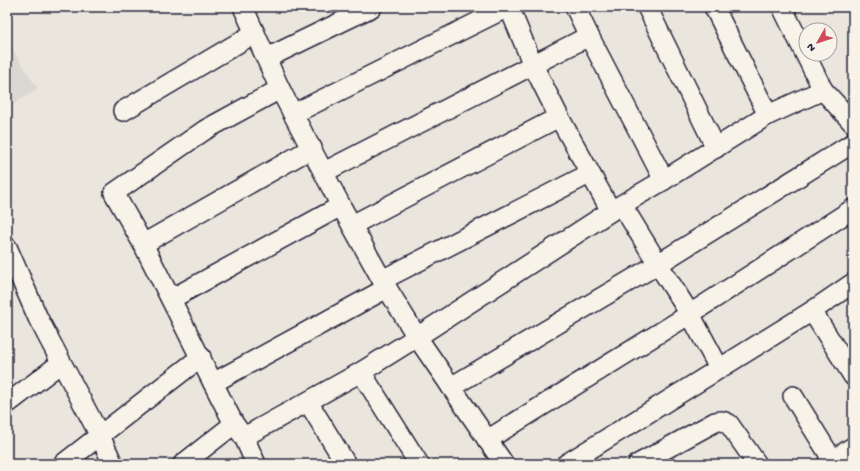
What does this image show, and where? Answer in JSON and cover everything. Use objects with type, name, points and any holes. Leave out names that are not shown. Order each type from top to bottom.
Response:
[{"type":"street","points":[[243,7],[280,89],[341,206],[384,284],[417,337],[504,464]]},
{"type":"street","points":[[267,58],[372,7]]},
{"type":"street","points":[[293,114],[508,7],[533,65],[589,174],[658,264],[690,314],[720,368]]},
{"type":"street","points":[[575,7],[664,180]]},
{"type":"street","points":[[647,7],[716,148]]},
{"type":"street","points":[[714,7],[768,115]]},
{"type":"street","points":[[782,7],[823,90],[853,123]]},
{"type":"street","points":[[122,111],[255,33]]},
{"type":"street","points":[[324,172],[589,36]]},
{"type":"street","points":[[256,464],[213,383],[143,244],[114,193],[205,130],[280,89]]},
{"type":"street","points":[[183,464],[239,431],[308,402],[361,372],[616,208],[768,115],[823,90]]},
{"type":"street","points":[[352,225],[559,117]]},
{"type":"street","points":[[451,387],[658,264],[853,143]]},
{"type":"street","points":[[143,244],[312,148]]},
{"type":"street","points":[[213,383],[384,284],[589,174]]},
{"type":"street","points":[[171,299],[341,206]]},
{"type":"street","points":[[487,440],[690,314],[853,209]]},
{"type":"street","points":[[7,247],[38,318],[100,436],[113,464]]},
{"type":"street","points":[[566,464],[812,311],[853,283]]},
{"type":"street","points":[[812,311],[853,376]]},
{"type":"street","points":[[63,464],[201,357]]},
{"type":"street","points":[[7,404],[61,363]]},
{"type":"street","points":[[361,372],[420,464]]},
{"type":"street","points":[[793,396],[832,463],[853,447]]},
{"type":"street","points":[[308,402],[346,464]]},
{"type":"street","points":[[638,464],[715,422],[725,421],[729,424],[757,464]]},
{"type":"shaded area","points":[[7,40],[38,89],[7,108]]}]
